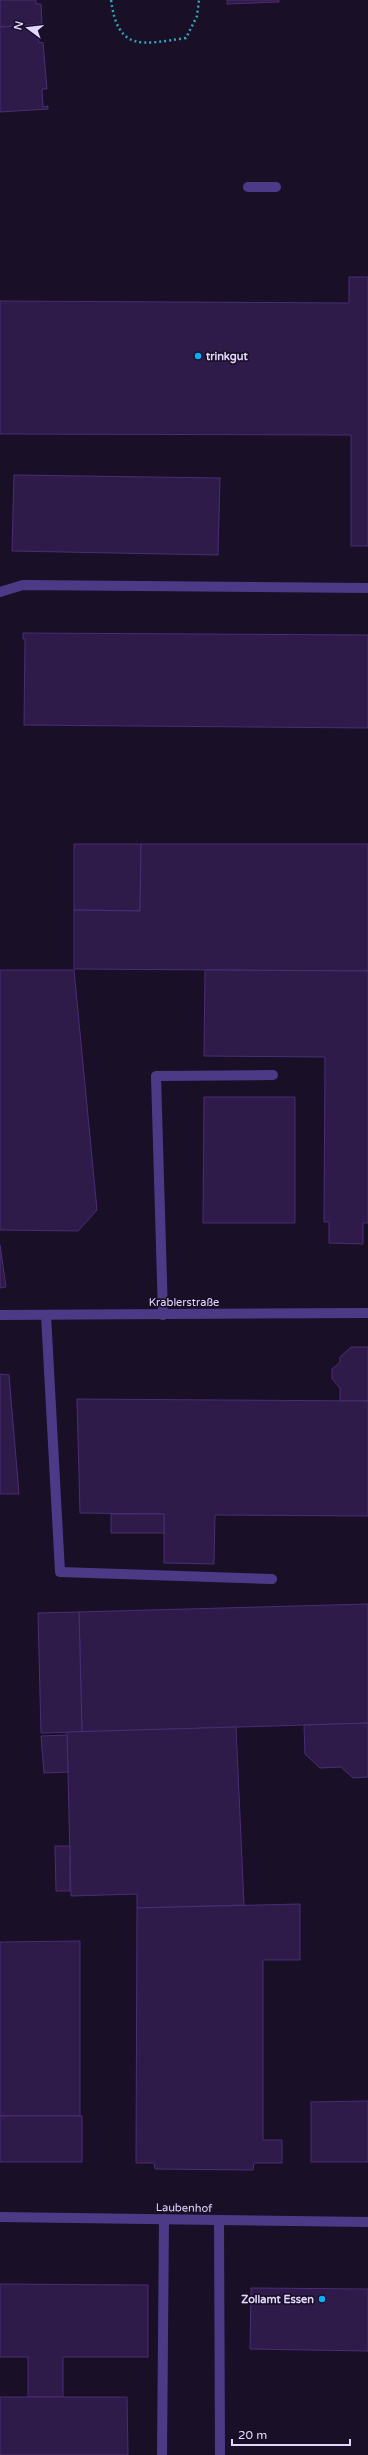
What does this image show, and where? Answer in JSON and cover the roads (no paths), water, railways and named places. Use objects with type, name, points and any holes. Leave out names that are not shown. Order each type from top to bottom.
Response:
[{"type":"street","points":[[248,187],[276,187]]},
{"type":"street","points":[[0,592],[23,585],[368,588]]},
{"type":"street","points":[[163,1315],[156,1076],[273,1075]]},
{"type":"street","name":"Krablerstraße","points":[[0,1315],[368,1313]]},
{"type":"street","points":[[46,1315],[60,1572],[272,1579]]},
{"type":"street","name":"Laubenhof","points":[[0,2217],[368,2222]]},
{"type":"street","points":[[162,2455],[164,2219]]},
{"type":"street","points":[[219,2220],[220,2455]]},
{"type":"place","name":"trinkgut","points":[[198,356]]},
{"type":"place","name":"Zollamt Essen","points":[[322,2299]]}]
